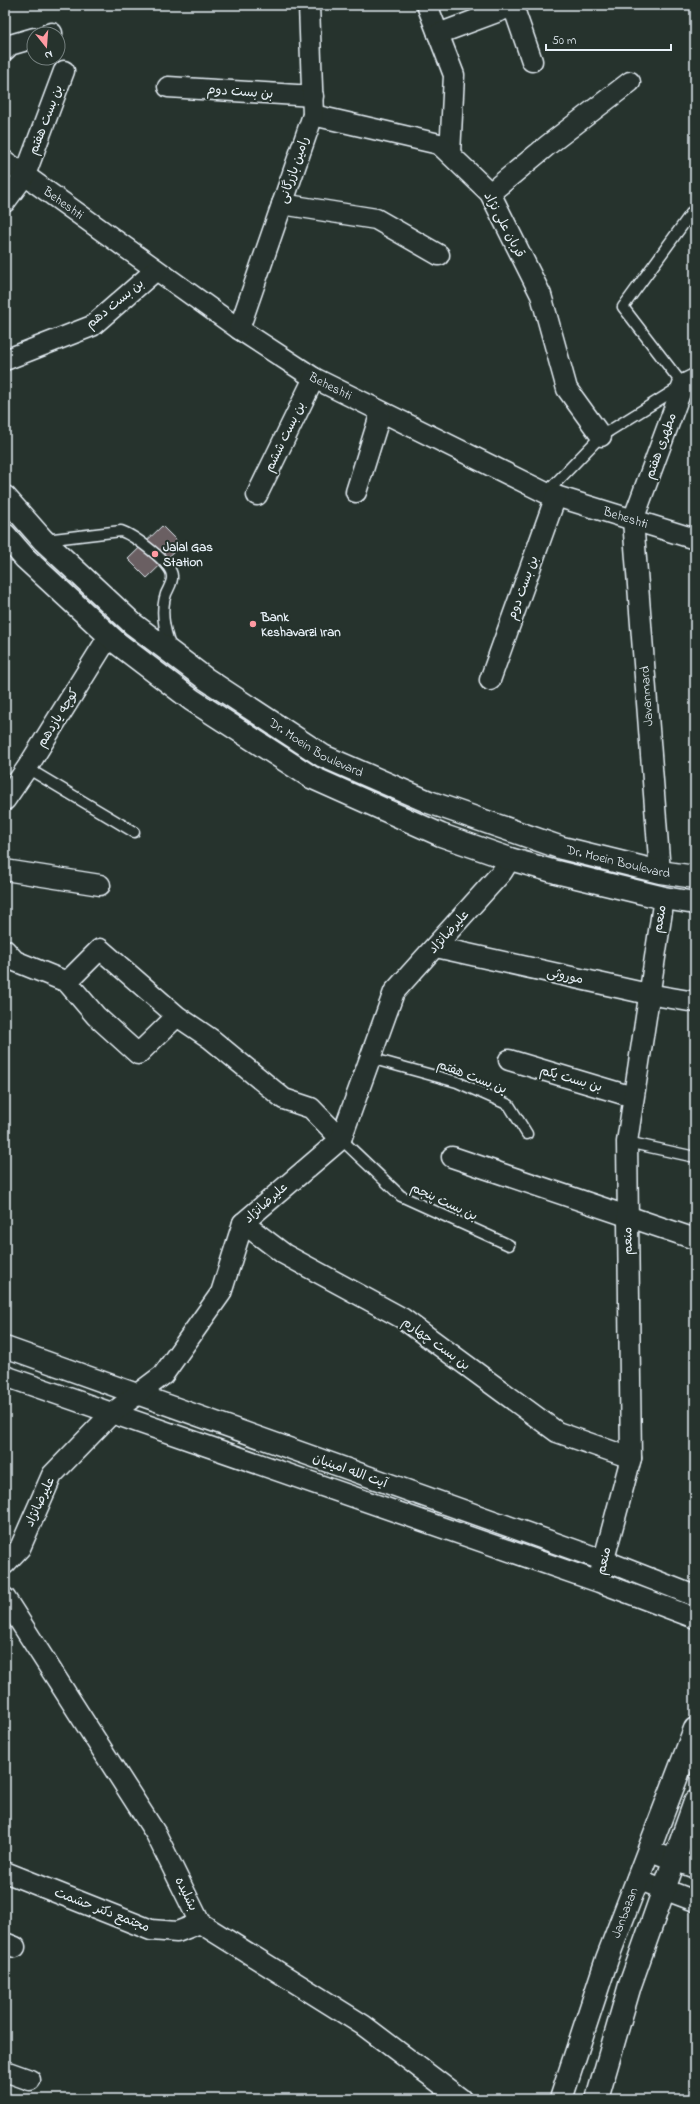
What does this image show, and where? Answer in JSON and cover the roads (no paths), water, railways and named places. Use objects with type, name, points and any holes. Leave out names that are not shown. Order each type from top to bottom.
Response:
[{"type":"main road","name":"Dr. Moein Boulevard","points":[[5,497],[43,540],[133,624],[206,679],[323,756],[436,805],[562,848],[660,872],[695,878]]},
{"type":"main road","name":"Dr. Moein Boulevard","points":[[5,535],[25,558],[109,636],[192,700],[311,777],[442,835],[510,859],[556,872],[695,904]]},
{"type":"main road","name":"Janbazan","points":[[562,2099],[607,1959],[695,1729]]},
{"type":"main road","points":[[597,2099],[630,1985],[695,1802]]},
{"type":"street","name":"رامین بازرگانی","points":[[239,329],[313,116],[309,5]]},
{"type":"street","points":[[427,5],[454,75],[450,154]]},
{"type":"street","points":[[438,34],[513,6],[532,61]]},
{"type":"street","points":[[5,50],[10,45],[26,40]]},
{"type":"street","name":"بن بست هفتم‌","points":[[5,202],[23,176],[64,72]]},
{"type":"street","points":[[490,193],[548,145],[630,82]]},
{"type":"street","name":"بن بست دوم","points":[[168,87],[312,96]]},
{"type":"street","name":"قربان علی نژاد","points":[[313,116],[439,144],[490,193],[541,296],[567,389],[601,436]]},
{"type":"street","name":"Beheshti","points":[[5,161],[23,176],[239,329],[314,378],[551,495],[695,539]]},
{"type":"street","points":[[282,204],[376,219],[439,256]]},
{"type":"street","name":"بن بست دهم","points":[[5,360],[92,326],[156,270]]},
{"type":"street","name":"بن بست ششم","points":[[257,495],[314,378]]},
{"type":"street","name":"مطهری هفتم","points":[[634,520],[689,382]]},
{"type":"street","points":[[356,492],[381,412]]},
{"type":"street","name":"بن بست دوم","points":[[490,680],[551,495]]},
{"type":"street","name":"Javanmard","points":[[634,520],[660,872]]},
{"type":"street","name":"کوچه یازدهم","points":[[5,800],[27,768],[109,636]]},
{"type":"street","name":"علیرضانژاد","points":[[5,1564],[20,1548],[52,1475],[111,1414],[163,1375],[221,1293],[242,1223],[341,1139],[394,992],[502,872],[510,859]]},
{"type":"street","points":[[5,870],[100,885]]},
{"type":"street","name":"منعم","points":[[599,1582],[603,1560],[631,1458],[627,1142],[648,994],[664,898]]},
{"type":"street","name":"موروثی","points":[[436,947],[648,994],[695,1002]]},
{"type":"street","points":[[67,982],[100,949],[177,1016],[211,1039],[284,1100],[311,1108],[341,1139]]},
{"type":"street","points":[[5,950],[16,960],[67,982],[96,1016],[138,1054],[177,1016]]},
{"type":"street","name":"بن بست یکم","points":[[509,1060],[633,1097]]},
{"type":"street","points":[[452,1157],[695,1239]]},
{"type":"street","name":"بن بست چهارم","points":[[242,1223],[284,1254],[402,1318],[558,1432],[631,1458]]},
{"type":"street","name":"آیت الله امینیان","points":[[5,1346],[137,1395],[603,1560],[695,1596]]},
{"type":"street","name":"آیت الله امینیان","points":[[5,1376],[599,1582],[695,1618]]},
{"type":"street","name":"بشلیده","points":[[5,1598],[156,1834],[200,1923],[363,2025],[461,2099]]},
{"type":"street","points":[[648,1850],[695,1868]]},
{"type":"street","name":"مجتمع دکتر حشمت","points":[[5,1872],[151,1930],[177,1932],[200,1923]]},
{"type":"street","points":[[637,1879],[695,1901]]},
{"type":"street","points":[[5,2071],[30,2080]]},
{"type":"lane","points":[[551,495],[601,436],[689,382],[623,307],[695,208]]},
{"type":"lane","points":[[43,540],[121,531],[131,534],[155,554],[171,569],[173,577],[166,596],[162,616],[165,634],[174,655]]},
{"type":"lane","points":[[27,768],[134,832]]},
{"type":"lane","name":"بن بست هفتم","points":[[370,1058],[457,1082],[509,1105],[527,1134]]},
{"type":"lane","name":"بن بست پنجم","points":[[341,1139],[401,1196],[509,1245]]},
{"type":"lane","points":[[627,1142],[695,1157]]},
{"type":"place","name":"Jalal Gas Station","points":[[155,554]]},
{"type":"place","name":"Bank Keshavarzi Iran","points":[[253,624]]}]
